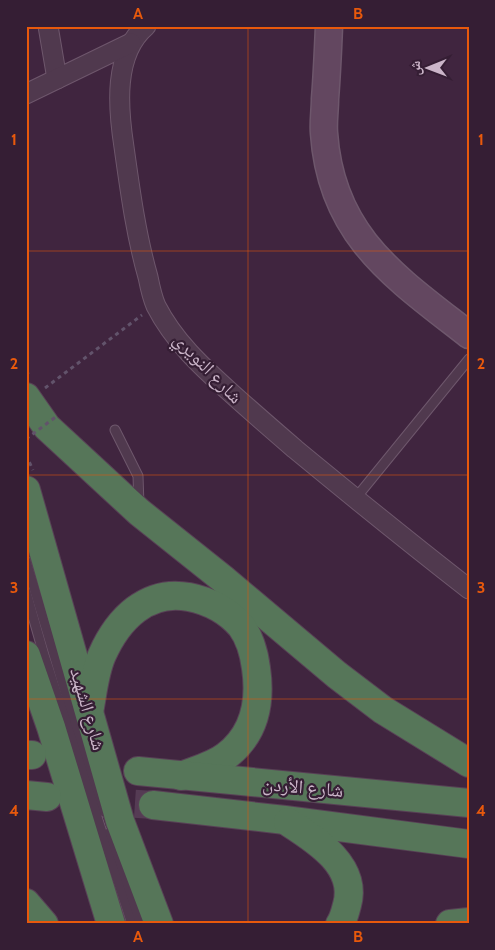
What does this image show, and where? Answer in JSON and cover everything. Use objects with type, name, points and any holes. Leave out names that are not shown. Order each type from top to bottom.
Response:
[{"type":"highway","points":[[33,395],[38,416],[47,427],[139,512],[223,579],[337,675],[383,710],[469,763]]},
{"type":"highway","name":"شارع الشهيد","points":[[26,490],[150,922]]},
{"type":"highway","points":[[89,713],[95,679],[102,656],[123,621],[131,612],[148,601],[172,595],[202,599],[221,609],[241,626],[251,645],[259,685],[256,712],[244,736],[226,756],[216,763],[181,776]]},
{"type":"highway","points":[[27,659],[51,727],[111,924]]},
{"type":"highway","name":"شارع الأردن","points":[[138,770],[181,776],[469,803]]},
{"type":"highway","name":"شارع الأردن","points":[[153,805],[469,844]]},
{"type":"highway","points":[[285,820],[314,839],[340,864],[347,880],[349,898],[340,924]]},
{"type":"highway","points":[[100,888],[101,924]]},
{"type":"highway","points":[[26,903],[44,924]]},
{"type":"highway","points":[[450,924],[469,922]]},
{"type":"street","points":[[48,26],[57,79]]},
{"type":"street","points":[[329,26],[324,132],[328,163],[336,191],[347,218],[362,240],[393,275],[469,335]]},
{"type":"street","points":[[26,94],[57,79],[138,32]]},
{"type":"street","name":"شارع النويري","points":[[138,32],[125,58],[121,76],[122,137],[143,260],[155,304],[179,343],[202,367],[264,423],[355,499],[469,589]]},
{"type":"lane","points":[[355,499],[469,359]]},
{"type":"lane","points":[[115,430],[138,476],[139,512]]},
{"type":"lane","points":[[26,561],[70,708],[150,922]]},
{"type":"lane","points":[[26,592],[44,655],[150,922]]},
{"type":"path","points":[[33,395],[155,304]]},
{"type":"path","points":[[26,439],[57,416]]},
{"type":"tunnel","points":[[93,801],[153,805]]}]
